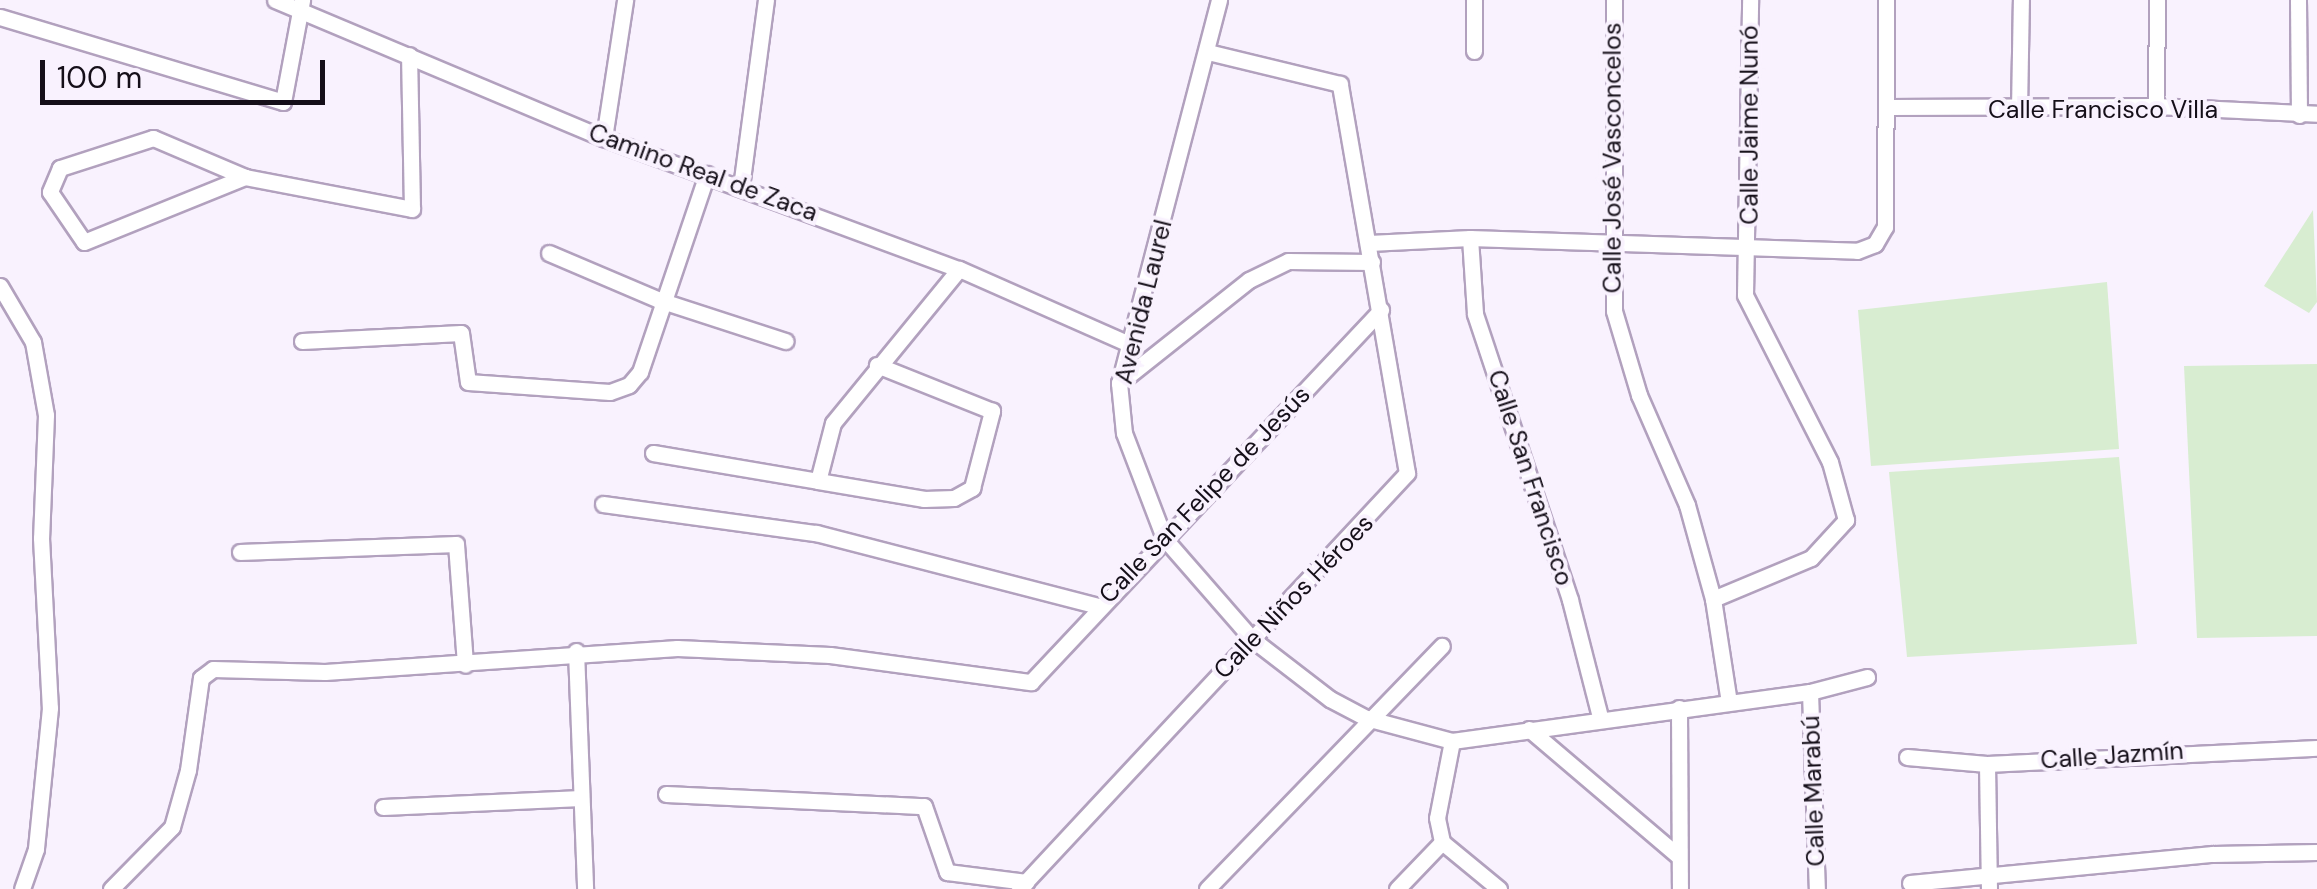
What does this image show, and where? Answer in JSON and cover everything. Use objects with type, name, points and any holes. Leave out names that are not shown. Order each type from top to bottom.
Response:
[{"type":"street","name":"Camino Real de Zaca","points":[[275,0],[301,5],[604,138],[959,269],[1131,344]]},
{"type":"street","points":[[604,138],[626,0]]},
{"type":"street","points":[[741,187],[766,0]]},
{"type":"street","name":"Avenida Laurel","points":[[1219,0],[1119,383],[1124,433],[1164,538],[1252,639],[1330,700],[1366,718],[1452,741],[1600,716],[1810,692],[1868,677]]},
{"type":"street","points":[[1474,0],[1474,50]]},
{"type":"street","name":"Calle José Vasconcelos","points":[[1614,0],[1609,244],[1614,311],[1640,395],[1687,505],[1713,599],[1730,702]]},
{"type":"street","name":"Calle Jaime Nunó","points":[[1750,0],[1750,249]]},
{"type":"street","points":[[1369,244],[1470,238],[1857,250],[1876,244],[1885,227],[1886,0]]},
{"type":"street","points":[[2019,110],[2021,0]]},
{"type":"street","points":[[2156,106],[2157,0]]},
{"type":"street","points":[[2298,0],[2298,114]]},
{"type":"street","points":[[0,16],[283,102],[301,5]]},
{"type":"street","name":"Calle Niños Héroes","points":[[1023,886],[1408,474],[1340,84],[1208,52]]},
{"type":"street","points":[[245,177],[84,242],[50,192],[60,168],[153,138],[245,177],[412,209],[408,55]]},
{"type":"street","name":"Calle Francisco Villa","points":[[1888,107],[2019,110],[2156,106],[2317,114]]},
{"type":"street","points":[[302,341],[460,333],[468,382],[610,392],[640,372],[660,300],[707,174]]},
{"type":"street","name":"Calle San Francisco","points":[[1470,238],[1475,314],[1570,600],[1600,716]]},
{"type":"street","points":[[1713,599],[1811,558],[1846,520],[1830,462],[1745,295],[1750,249]]},
{"type":"street","points":[[549,253],[660,300],[785,341]]},
{"type":"street","points":[[1119,383],[1248,280],[1288,261],[1372,262]]},
{"type":"street","points":[[818,481],[832,424],[959,269]]},
{"type":"street","points":[[0,286],[33,342],[46,415],[42,538],[50,708],[36,849],[22,889]]},
{"type":"street","name":"Calle San Felipe de Jesús","points":[[576,650],[830,655],[1031,682],[1381,310]]},
{"type":"street","points":[[653,453],[924,499],[954,498],[972,488],[992,411],[877,365]]},
{"type":"street","points":[[604,504],[816,533],[1099,606]]},
{"type":"street","points":[[240,552],[456,544],[465,665]]},
{"type":"street","points":[[1207,889],[1366,718],[1442,646]]},
{"type":"street","points":[[111,889],[172,827],[206,672],[465,665],[576,650],[585,889]]},
{"type":"street","name":"Calle Marabú","points":[[1810,692],[1817,889]]},
{"type":"street","points":[[1679,708],[1680,889]]},
{"type":"street","points":[[1528,729],[1678,856]]},
{"type":"street","points":[[1452,741],[1437,818],[1442,842],[1498,889]]},
{"type":"street","name":"Calle Jazmín","points":[[1908,757],[1987,764],[2317,748]]},
{"type":"street","points":[[1987,764],[1989,883]]},
{"type":"street","points":[[666,794],[924,806],[947,872],[1023,886]]},
{"type":"street","points":[[383,807],[581,798]]},
{"type":"street","points":[[1397,889],[1442,842]]},
{"type":"street","points":[[1910,883],[1989,883],[2213,854],[2317,852]]},
{"type":"green space","points":[[2313,210],[2317,302],[2309,313],[2264,286]]},
{"type":"green space","points":[[2107,282],[2119,449],[1871,466],[1858,310]]},
{"type":"green space","points":[[2317,364],[2317,636],[2197,638],[2184,366]]},
{"type":"green space","points":[[2119,457],[2137,644],[1907,657],[1889,472]]}]
